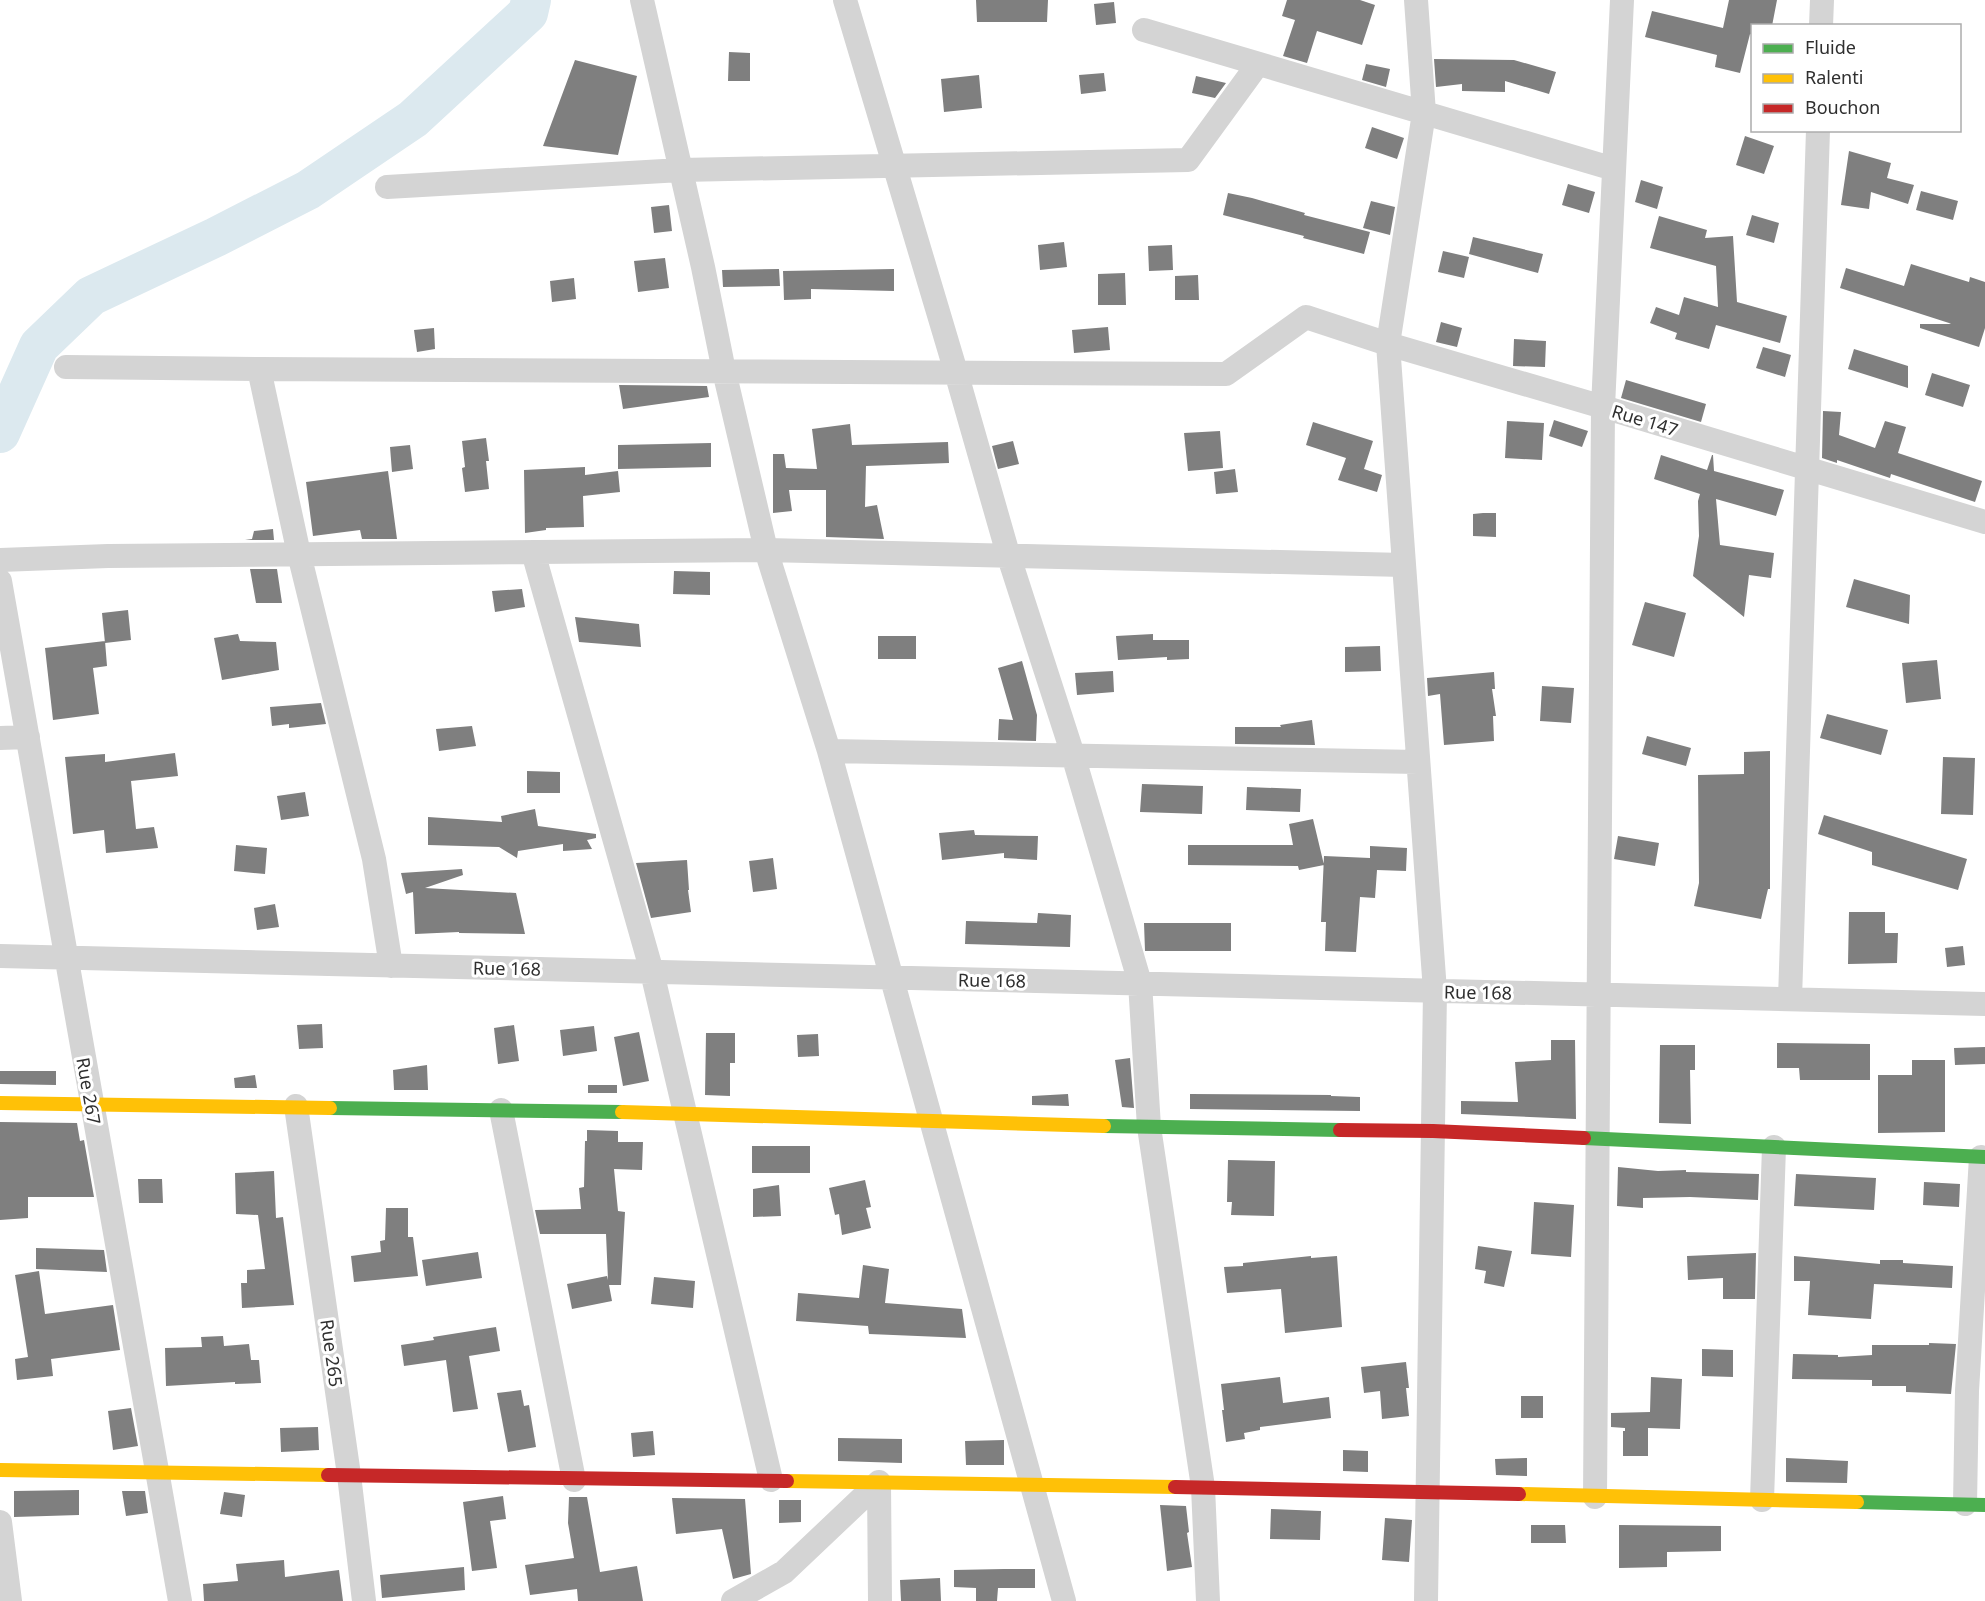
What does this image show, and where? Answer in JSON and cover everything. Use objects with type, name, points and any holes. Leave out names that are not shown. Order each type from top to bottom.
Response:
[{"type":"street","points":[[642,0],[766,550],[829,751],[1064,1601]]},
{"type":"street","points":[[845,0],[1008,554],[1073,755],[1140,983],[1149,1127],[1203,1487],[1208,1601]]},
{"type":"street","points":[[1416,0],[1424,113],[1388,344],[1435,990],[1426,1601]]},
{"type":"street","points":[[1595,1497],[1603,407],[1622,0]]},
{"type":"street","points":[[1821,24],[1822,0]]},
{"type":"street","points":[[1144,30],[1614,170]]},
{"type":"street","points":[[387,187],[681,170],[1188,160],[1258,64]]},
{"type":"street","points":[[1790,999],[1818,132]]},
{"type":"street","name":"Rue 147","points":[[956,372],[1226,374],[1306,317],[1388,344],[1985,522]]},
{"type":"street","points":[[66,367],[956,372]]},
{"type":"street","points":[[260,369],[299,554],[374,859],[391,966]]},
{"type":"street","points":[[0,560],[108,556],[766,550],[1404,565]]},
{"type":"street","points":[[533,552],[652,972],[771,1480]]},
{"type":"street","name":"Rue 267","points":[[0,581],[180,1601]]},
{"type":"street","points":[[0,738],[28,737]]},
{"type":"street","points":[[829,751],[1418,762]]},
{"type":"street","name":"Rue 168","points":[[0,956],[1985,1004]]},
{"type":"street","points":[[0,1102],[685,1113],[1149,1127],[1433,1131],[1983,1157],[1966,1391],[1975,1505],[1203,1487],[771,1480],[574,1480],[0,1470]]},
{"type":"street","name":"Rue 265","points":[[296,1106],[349,1475],[364,1601]]},
{"type":"street","points":[[501,1110],[574,1480]]},
{"type":"street","points":[[1762,1500],[1774,1147]]},
{"type":"street","points":[[733,1601],[784,1572],[879,1482]]},
{"type":"street","points":[[879,1482],[880,1601]]},
{"type":"street","points":[[0,1522],[10,1601]]},
{"type":"building","points":[[976,0],[1048,0],[1047,22],[977,22]]},
{"type":"building","points":[[1287,0],[1360,0],[1375,5],[1362,45],[1317,31],[1307,63],[1283,56],[1295,20],[1282,16]]},
{"type":"building","points":[[1729,0],[1777,0],[1772,24],[1751,24],[1751,34],[1740,73],[1715,67],[1717,55],[1645,37],[1652,11],[1723,28]]},
{"type":"building","points":[[1114,2],[1116,23],[1096,25],[1094,4]]},
{"type":"building","points":[[729,52],[750,53],[750,81],[728,81]]},
{"type":"building","points":[[1434,59],[1514,60],[1556,72],[1549,94],[1505,81],[1505,92],[1462,91],[1462,84],[1436,87]]},
{"type":"building","points":[[575,60],[637,76],[618,155],[543,146]]},
{"type":"building","points":[[1366,64],[1390,69],[1386,87],[1362,80]]},
{"type":"building","points":[[1104,73],[1106,91],[1081,94],[1079,75]]},
{"type":"building","points":[[979,75],[982,108],[944,112],[941,79]]},
{"type":"building","points":[[1196,76],[1226,83],[1215,98],[1192,93]]},
{"type":"building","points":[[1372,127],[1404,138],[1397,159],[1365,148]]},
{"type":"building","points":[[1745,136],[1774,146],[1764,174],[1736,165]]},
{"type":"building","points":[[1849,151],[1891,163],[1887,178],[1914,185],[1908,204],[1871,192],[1869,209],[1841,205]]},
{"type":"building","points":[[1641,180],[1663,187],[1657,209],[1635,202]]},
{"type":"building","points":[[1568,184],[1595,192],[1589,213],[1562,205]]},
{"type":"building","points":[[1921,191],[1958,201],[1953,220],[1916,210]]},
{"type":"building","points":[[1228,193],[1370,232],[1364,254],[1223,215]]},
{"type":"building","points":[[1371,201],[1395,207],[1390,235],[1363,228]]},
{"type":"building","points":[[669,205],[672,231],[654,233],[651,207]]},
{"type":"building","points":[[1752,215],[1779,223],[1774,243],[1746,235]]},
{"type":"building","points":[[1659,216],[1707,230],[1705,238],[1733,236],[1737,302],[1787,316],[1780,343],[1716,325],[1709,349],[1675,339],[1677,333],[1650,323],[1656,307],[1679,315],[1684,297],[1718,307],[1716,266],[1650,248]]},
{"type":"building","points":[[1473,237],[1543,254],[1538,273],[1469,254]]},
{"type":"building","points":[[1064,242],[1067,267],[1040,270],[1038,245]]},
{"type":"building","points":[[1172,245],[1173,270],[1149,271],[1148,246]]},
{"type":"building","points":[[1443,251],[1469,257],[1464,278],[1438,272]]},
{"type":"building","points":[[665,258],[669,288],[638,292],[634,261]]},
{"type":"building","points":[[1911,264],[1969,282],[1970,277],[1985,282],[1985,328],[1979,347],[1920,328],[1920,324],[1951,324],[1949,323],[1840,288],[1846,268],[1904,286]]},
{"type":"building","points":[[779,269],[780,286],[723,287],[722,270]]},
{"type":"building","points":[[894,269],[894,291],[811,289],[811,299],[784,300],[783,271]]},
{"type":"building","points":[[1125,273],[1126,305],[1098,305],[1098,274]]},
{"type":"building","points":[[1198,275],[1199,300],[1175,300],[1175,276]]},
{"type":"building","points":[[574,278],[576,299],[552,302],[550,281]]},
{"type":"building","points":[[1441,322],[1462,328],[1457,347],[1436,342]]},
{"type":"building","points":[[1108,327],[1110,350],[1074,353],[1072,330]]},
{"type":"building","points":[[434,328],[435,349],[417,352],[414,330]]},
{"type":"building","points":[[1514,339],[1546,341],[1545,367],[1513,366]]},
{"type":"building","points":[[1763,347],[1791,355],[1785,377],[1756,368]]},
{"type":"building","points":[[1854,349],[1908,366],[1908,388],[1848,369]]},
{"type":"building","points":[[1932,373],[1970,385],[1963,407],[1925,395]]},
{"type":"building","points":[[1626,380],[1706,404],[1701,422],[1621,398]]},
{"type":"building","points":[[619,385],[707,386],[709,397],[623,409]]},
{"type":"building","points":[[1823,411],[1841,412],[1839,435],[1875,448],[1885,421],[1906,427],[1898,453],[1982,481],[1975,502],[1891,474],[1890,478],[1837,460],[1837,463],[1822,458]]},
{"type":"building","points":[[1554,420],[1588,431],[1582,447],[1549,436]]},
{"type":"building","points":[[1507,421],[1544,423],[1542,460],[1505,458]]},
{"type":"building","points":[[1313,422],[1373,441],[1364,469],[1382,475],[1377,492],[1338,480],[1346,458],[1306,445]]},
{"type":"building","points":[[850,424],[852,445],[948,442],[949,463],[866,466],[865,507],[877,505],[884,539],[826,537],[826,490],[789,490],[792,511],[773,513],[773,454],[784,454],[786,468],[817,469],[812,429]]},
{"type":"building","points":[[1220,431],[1223,468],[1188,471],[1184,433]]},
{"type":"building","points":[[486,438],[489,489],[465,492],[462,441]]},
{"type":"building","points":[[1013,441],[1019,464],[998,469],[992,446]]},
{"type":"building","points":[[711,443],[711,467],[618,469],[618,445]]},
{"type":"building","points":[[410,445],[413,469],[392,472],[390,447]]},
{"type":"building","points":[[1661,455],[1707,470],[1713,455],[1714,471],[1784,490],[1776,516],[1716,499],[1720,545],[1774,553],[1771,578],[1749,575],[1744,617],[1693,576],[1699,536],[1698,501],[1700,494],[1654,479]]},
{"type":"building","points":[[585,467],[585,475],[618,471],[620,492],[583,496],[584,527],[546,528],[546,530],[525,533],[524,470]]},
{"type":"building","points":[[1235,469],[1238,492],[1216,494],[1214,472]]},
{"type":"building","points":[[388,471],[397,539],[362,539],[360,530],[313,536],[306,482]]},
{"type":"building","points":[[1496,513],[1496,537],[1473,536],[1473,514]]},
{"type":"building","points":[[273,529],[274,540],[245,540],[252,539],[254,531]]},
{"type":"building","points":[[250,569],[277,569],[282,603],[256,603]]},
{"type":"building","points":[[674,571],[710,572],[710,595],[673,594]]},
{"type":"building","points":[[1854,579],[1910,595],[1909,624],[1846,607]]},
{"type":"building","points":[[522,589],[525,607],[495,612],[492,591]]},
{"type":"building","points":[[1645,602],[1686,613],[1674,657],[1632,645]]},
{"type":"building","points":[[128,610],[131,640],[105,643],[102,613]]},
{"type":"building","points":[[575,617],[639,624],[641,647],[579,642]]},
{"type":"building","points":[[238,634],[240,641],[276,642],[279,670],[222,680],[214,638]]},
{"type":"building","points":[[1153,634],[1153,640],[1189,640],[1189,659],[1167,660],[1167,657],[1118,660],[1116,636]]},
{"type":"building","points":[[878,636],[916,636],[916,659],[878,659]]},
{"type":"building","points":[[105,641],[107,666],[93,668],[99,714],[53,720],[45,648]]},
{"type":"building","points":[[1380,646],[1381,671],[1345,672],[1345,647]]},
{"type":"building","points":[[1937,660],[1941,699],[1906,703],[1902,663]]},
{"type":"building","points":[[1022,661],[1037,715],[1036,741],[998,740],[999,719],[1013,720],[998,668]]},
{"type":"building","points":[[1113,671],[1114,692],[1077,695],[1075,673]]},
{"type":"building","points":[[1494,672],[1495,689],[1492,689],[1496,716],[1493,716],[1494,741],[1444,745],[1440,694],[1428,696],[1427,678]]},
{"type":"building","points":[[1542,686],[1574,688],[1571,723],[1540,721]]},
{"type":"building","points":[[321,703],[326,724],[289,728],[289,724],[272,726],[270,707]]},
{"type":"building","points":[[1827,714],[1888,730],[1881,755],[1820,738]]},
{"type":"building","points":[[1312,720],[1315,745],[1235,744],[1235,727],[1281,727],[1280,725]]},
{"type":"building","points":[[472,726],[476,746],[439,751],[436,729]]},
{"type":"building","points":[[1647,736],[1691,748],[1686,766],[1642,754]]},
{"type":"building","points":[[1770,751],[1770,889],[1768,889],[1761,919],[1694,906],[1699,883],[1698,775],[1744,774],[1744,752]]},
{"type":"building","points":[[175,753],[178,776],[131,781],[136,829],[154,827],[158,848],[106,853],[104,830],[73,834],[65,757],[105,754],[105,762]]},
{"type":"building","points":[[1943,757],[1975,758],[1973,815],[1941,814]]},
{"type":"building","points":[[527,771],[560,772],[560,793],[527,793]]},
{"type":"building","points":[[1142,784],[1203,786],[1202,814],[1140,812]]},
{"type":"building","points":[[1247,787],[1301,789],[1300,812],[1246,810]]},
{"type":"building","points":[[305,792],[309,816],[281,820],[277,796]]},
{"type":"building","points":[[535,809],[538,826],[596,834],[596,838],[587,840],[592,849],[563,851],[563,844],[518,851],[517,858],[499,847],[428,845],[428,817],[502,822],[501,816]]},
{"type":"building","points":[[1824,815],[1967,859],[1958,890],[1872,865],[1872,852],[1818,834]]},
{"type":"building","points":[[1313,819],[1324,865],[1299,870],[1298,866],[1188,865],[1188,845],[1293,845],[1289,824]]},
{"type":"building","points":[[974,830],[975,835],[1038,836],[1037,860],[1004,858],[1004,853],[942,860],[939,833]]},
{"type":"building","points":[[1618,836],[1659,843],[1655,866],[1614,859]]},
{"type":"building","points":[[236,845],[267,848],[265,874],[234,871]]},
{"type":"building","points":[[1370,846],[1407,848],[1406,871],[1377,870],[1375,898],[1360,897],[1356,952],[1325,951],[1326,922],[1321,922],[1324,856],[1370,858]]},
{"type":"building","points":[[773,858],[777,889],[753,892],[749,861]]},
{"type":"building","points":[[687,860],[691,912],[651,918],[636,863]]},
{"type":"building","points":[[462,869],[463,875],[425,888],[516,893],[525,934],[459,932],[415,934],[413,892],[406,894],[401,873]]},
{"type":"building","points":[[275,904],[279,927],[257,930],[254,908]]},
{"type":"building","points":[[1849,912],[1885,912],[1885,933],[1898,933],[1897,963],[1848,964]]},
{"type":"building","points":[[1038,913],[1071,915],[1070,947],[965,944],[966,921],[1037,923]]},
{"type":"building","points":[[1144,923],[1231,923],[1231,951],[1145,951]]},
{"type":"building","points":[[1963,946],[1965,965],[1947,967],[1945,948]]},
{"type":"building","points":[[322,1024],[323,1048],[299,1049],[297,1025]]},
{"type":"building","points":[[514,1025],[519,1061],[498,1064],[494,1028]]},
{"type":"building","points":[[594,1026],[597,1051],[563,1056],[560,1030]]},
{"type":"building","points":[[639,1032],[649,1081],[623,1086],[614,1037]]},
{"type":"building","points":[[706,1033],[735,1033],[735,1063],[730,1063],[730,1096],[705,1095]]},
{"type":"building","points":[[818,1034],[819,1056],[798,1057],[797,1035]]},
{"type":"building","points":[[1551,1040],[1575,1040],[1576,1119],[1461,1114],[1461,1101],[1518,1102],[1515,1062],[1551,1060]]},
{"type":"building","points":[[1777,1043],[1870,1044],[1870,1080],[1800,1080],[1799,1068],[1777,1068]]},
{"type":"building","points":[[1660,1045],[1695,1045],[1695,1070],[1690,1070],[1691,1124],[1659,1123]]},
{"type":"building","points":[[1985,1047],[1985,1064],[1955,1065],[1954,1048]]},
{"type":"building","points":[[1130,1058],[1134,1108],[1122,1107],[1115,1060]]},
{"type":"building","points":[[1912,1060],[1945,1060],[1945,1132],[1878,1133],[1878,1075],[1912,1075]]},
{"type":"building","points":[[427,1065],[428,1090],[394,1090],[393,1070]]},
{"type":"building","points":[[0,1071],[56,1071],[56,1085],[0,1084]]},
{"type":"building","points":[[255,1075],[257,1088],[235,1088],[234,1078]]},
{"type":"building","points":[[588,1085],[617,1085],[617,1093],[588,1093]]},
{"type":"building","points":[[1068,1094],[1069,1106],[1032,1105],[1032,1096]]},
{"type":"building","points":[[1190,1094],[1360,1097],[1360,1111],[1190,1109]]},
{"type":"building","points":[[0,1122],[77,1123],[80,1141],[84,1140],[94,1197],[28,1197],[28,1218],[0,1220]]},
{"type":"building","points":[[587,1130],[618,1131],[618,1142],[643,1142],[642,1170],[614,1169],[618,1211],[625,1212],[621,1285],[609,1285],[612,1301],[572,1309],[567,1284],[607,1276],[608,1280],[606,1234],[540,1234],[535,1210],[581,1209],[579,1188],[584,1187]]},
{"type":"building","points":[[752,1146],[810,1146],[810,1173],[752,1173]]},
{"type":"building","points":[[1228,1160],[1275,1161],[1274,1216],[1231,1215],[1232,1202],[1227,1202]]},
{"type":"building","points":[[1618,1167],[1658,1171],[1686,1170],[1686,1172],[1759,1174],[1758,1200],[1690,1197],[1643,1198],[1643,1208],[1617,1206]]},
{"type":"building","points":[[274,1171],[276,1218],[283,1217],[294,1305],[242,1308],[241,1283],[247,1283],[247,1270],[265,1269],[258,1215],[236,1214],[235,1173]]},
{"type":"building","points":[[1796,1174],[1876,1178],[1874,1210],[1794,1206]]},
{"type":"building","points":[[138,1179],[162,1179],[163,1203],[139,1203]]},
{"type":"building","points":[[865,1180],[871,1207],[866,1208],[871,1228],[842,1235],[839,1214],[835,1215],[829,1188]]},
{"type":"building","points":[[1924,1182],[1960,1184],[1959,1207],[1923,1205]]},
{"type":"building","points":[[779,1185],[781,1216],[753,1217],[753,1189]]},
{"type":"building","points":[[1534,1202],[1574,1205],[1571,1257],[1531,1254]]},
{"type":"building","points":[[386,1208],[408,1208],[408,1237],[413,1237],[418,1276],[354,1282],[351,1256],[381,1252],[380,1241],[385,1240]]},
{"type":"building","points":[[1478,1246],[1512,1251],[1504,1287],[1484,1283],[1486,1271],[1475,1269]]},
{"type":"building","points":[[36,1248],[104,1250],[107,1272],[36,1269]]},
{"type":"building","points":[[478,1252],[482,1278],[426,1286],[422,1260]]},
{"type":"building","points":[[1756,1253],[1755,1299],[1723,1299],[1723,1278],[1688,1280],[1687,1256]]},
{"type":"building","points":[[1311,1256],[1311,1258],[1337,1256],[1342,1327],[1285,1333],[1281,1289],[1227,1293],[1224,1267]]},
{"type":"building","points":[[1794,1256],[1880,1264],[1880,1260],[1903,1260],[1903,1263],[1953,1266],[1952,1288],[1874,1284],[1871,1319],[1808,1315],[1810,1281],[1794,1281]]},
{"type":"building","points":[[863,1265],[889,1269],[885,1303],[962,1309],[966,1338],[869,1334],[868,1326],[796,1321],[798,1293],[859,1298]]},
{"type":"building","points":[[39,1271],[45,1314],[113,1305],[120,1350],[51,1359],[53,1376],[17,1380],[15,1359],[28,1357],[15,1275]]},
{"type":"building","points":[[654,1277],[695,1281],[693,1308],[651,1304]]},
{"type":"building","points":[[496,1327],[500,1351],[469,1356],[478,1409],[453,1412],[446,1360],[404,1366],[401,1345],[434,1340],[433,1337]]},
{"type":"building","points":[[223,1336],[224,1346],[249,1344],[251,1360],[259,1360],[261,1383],[235,1384],[235,1382],[166,1386],[165,1348],[202,1347],[201,1337]]},
{"type":"building","points":[[1929,1343],[1956,1344],[1951,1394],[1906,1392],[1906,1386],[1872,1386],[1872,1380],[1792,1379],[1793,1354],[1838,1355],[1838,1357],[1872,1355],[1872,1345],[1929,1345]]},
{"type":"building","points":[[1702,1349],[1733,1350],[1733,1377],[1702,1376]]},
{"type":"building","points":[[1406,1362],[1409,1416],[1382,1419],[1380,1391],[1364,1393],[1361,1367]]},
{"type":"building","points":[[1280,1377],[1283,1403],[1329,1397],[1331,1418],[1260,1427],[1260,1430],[1244,1433],[1245,1439],[1226,1442],[1221,1384]]},
{"type":"building","points":[[1651,1377],[1682,1379],[1680,1429],[1648,1428],[1648,1456],[1623,1456],[1625,1428],[1611,1427],[1611,1413],[1650,1412]]},
{"type":"building","points":[[521,1390],[524,1406],[529,1405],[536,1447],[508,1452],[497,1393]]},
{"type":"building","points":[[1521,1396],[1543,1396],[1543,1418],[1521,1418]]},
{"type":"building","points":[[131,1408],[138,1446],[113,1450],[108,1411]]},
{"type":"building","points":[[318,1427],[319,1450],[281,1452],[280,1428]]},
{"type":"building","points":[[653,1431],[655,1455],[633,1457],[631,1433]]},
{"type":"building","points":[[838,1438],[902,1439],[902,1463],[838,1461]]},
{"type":"building","points":[[1004,1440],[1004,1465],[966,1465],[965,1441]]},
{"type":"building","points":[[1343,1450],[1368,1451],[1368,1472],[1343,1471]]},
{"type":"building","points":[[1527,1458],[1527,1476],[1496,1475],[1495,1459]]},
{"type":"building","points":[[1786,1458],[1848,1461],[1847,1483],[1786,1482]]},
{"type":"building","points":[[79,1490],[79,1515],[14,1517],[14,1491]]},
{"type":"building","points":[[122,1491],[145,1491],[148,1513],[126,1516]]},
{"type":"building","points":[[224,1492],[245,1495],[242,1517],[220,1514]]},
{"type":"building","points":[[503,1496],[506,1519],[490,1521],[497,1568],[472,1571],[463,1502]]},
{"type":"building","points":[[569,1497],[587,1497],[600,1572],[637,1566],[643,1601],[578,1601],[577,1589],[530,1595],[525,1565],[574,1558],[568,1523]]},
{"type":"building","points":[[672,1498],[745,1499],[751,1574],[733,1579],[722,1529],[676,1534]]},
{"type":"building","points":[[779,1500],[801,1500],[801,1522],[779,1523]]},
{"type":"building","points":[[1160,1505],[1186,1506],[1192,1567],[1167,1571]]},
{"type":"building","points":[[1271,1509],[1321,1511],[1320,1540],[1270,1539]]},
{"type":"building","points":[[1385,1518],[1412,1520],[1409,1562],[1382,1560]]},
{"type":"building","points":[[1531,1525],[1565,1525],[1566,1543],[1531,1543]]},
{"type":"building","points":[[1619,1525],[1721,1526],[1721,1551],[1667,1552],[1667,1567],[1619,1568]]},
{"type":"building","points":[[284,1560],[285,1577],[339,1570],[343,1601],[204,1601],[203,1584],[238,1581],[236,1564]]},
{"type":"building","points":[[464,1567],[465,1590],[382,1598],[380,1575]]},
{"type":"building","points":[[1035,1569],[1035,1588],[998,1588],[997,1601],[976,1601],[976,1588],[954,1587],[954,1570]]},
{"type":"building","points":[[940,1578],[941,1601],[901,1601],[900,1580]]},
{"type":"waterway","points":[[0,433],[39,346],[91,296],[216,237],[308,190],[413,119],[528,13],[531,0]]},
{"type":"traffic: fast","points":[[330,1108],[622,1112]]},
{"type":"traffic: fast","points":[[1104,1126],[1340,1130]]},
{"type":"traffic: fast","points":[[1584,1138],[1985,1157]]},
{"type":"traffic: fast","points":[[1857,1502],[1985,1505]]},
{"type":"traffic: slow","points":[[0,1103],[330,1108]]},
{"type":"traffic: slow","points":[[622,1112],[1104,1126]]},
{"type":"traffic: slow","points":[[0,1470],[328,1475]]},
{"type":"traffic: slow","points":[[787,1481],[1175,1487]]},
{"type":"traffic: slow","points":[[1519,1494],[1857,1502]]},
{"type":"traffic: jam","points":[[1340,1130],[1433,1131],[1584,1138]]},
{"type":"traffic: jam","points":[[328,1475],[787,1481]]},
{"type":"traffic: jam","points":[[1175,1487],[1519,1494]]}]
